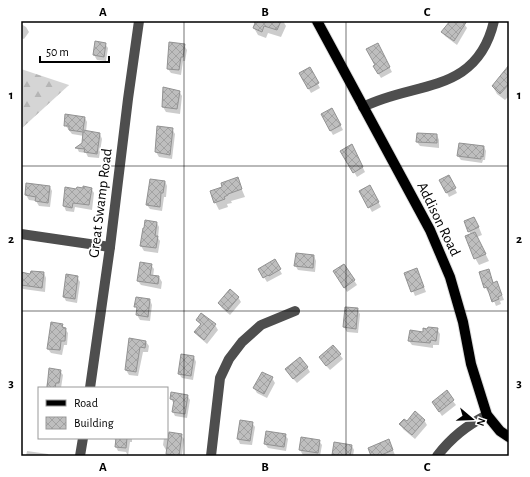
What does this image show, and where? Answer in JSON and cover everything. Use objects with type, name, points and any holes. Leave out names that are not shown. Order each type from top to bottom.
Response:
[{"type":"main road","name":"Addison Road","points":[[317,21],[430,230],[450,277],[463,323],[471,364],[487,415],[500,431],[509,436]]},
{"type":"street","name":"Great Swamp Road","points":[[90,387],[139,21]]},
{"type":"street","points":[[363,107],[381,99],[443,82],[460,73],[475,60],[481,51],[491,33],[494,21]]},
{"type":"street","points":[[21,234],[110,247]]},
{"type":"street","points":[[211,456],[220,378],[229,359],[242,342],[261,325],[295,311]]},
{"type":"street","points":[[437,456],[448,442],[467,425],[487,415]]},
{"type":"street","points":[[80,456],[83,439]]},
{"type":"green space","points":[[21,69],[69,85],[21,129]]},
{"type":"building","points":[[254,21],[281,21],[277,30],[264,26],[262,32],[253,28],[255,23]]},
{"type":"building","points":[[450,21],[467,21],[454,41],[441,32]]},
{"type":"building","points":[[95,41],[106,43],[104,57],[93,55]]},
{"type":"building","points":[[169,42],[185,44],[179,70],[167,69]]},
{"type":"building","points":[[378,43],[390,67],[378,74],[366,49]]},
{"type":"building","points":[[509,65],[509,84],[500,94],[492,86]]},
{"type":"building","points":[[310,67],[319,83],[308,89],[299,73]]},
{"type":"building","points":[[163,87],[180,91],[177,109],[162,107]]},
{"type":"building","points":[[332,108],[341,125],[330,131],[321,114]]},
{"type":"building","points":[[65,114],[85,117],[83,130],[100,133],[97,154],[84,152],[85,149],[75,148],[82,143],[83,132],[69,130],[69,126],[64,126]]},
{"type":"building","points":[[157,126],[173,128],[170,155],[155,152]]},
{"type":"building","points":[[417,133],[437,134],[437,143],[416,142]]},
{"type":"building","points":[[459,143],[484,146],[483,157],[481,156],[481,159],[457,156]]},
{"type":"building","points":[[352,144],[363,167],[353,173],[340,151]]},
{"type":"building","points":[[449,175],[456,188],[446,193],[439,180]]},
{"type":"building","points":[[238,177],[242,189],[228,194],[224,197],[225,199],[214,203],[210,191],[222,187],[221,183]]},
{"type":"building","points":[[150,179],[165,181],[163,193],[161,193],[160,207],[146,205]]},
{"type":"building","points":[[26,183],[50,186],[48,203],[35,201],[36,197],[25,195]]},
{"type":"building","points":[[370,185],[379,202],[368,208],[359,191]]},
{"type":"building","points":[[83,186],[92,188],[89,205],[73,203],[72,208],[63,206],[65,187],[76,189],[77,187],[83,188]]},
{"type":"building","points":[[474,217],[479,227],[468,232],[464,221]]},
{"type":"building","points":[[145,220],[157,222],[155,236],[158,236],[156,248],[140,246]]},
{"type":"building","points":[[475,232],[486,254],[474,259],[465,236]]},
{"type":"building","points":[[296,253],[314,255],[313,268],[294,266]]},
{"type":"building","points":[[275,259],[281,269],[263,278],[258,269]]},
{"type":"building","points":[[140,262],[152,264],[150,275],[159,276],[158,284],[137,281]]},
{"type":"building","points":[[344,264],[355,280],[344,288],[333,271]]},
{"type":"building","points":[[417,268],[424,287],[411,292],[404,273]]},
{"type":"building","points":[[489,269],[493,283],[497,281],[502,295],[498,297],[499,299],[492,302],[487,287],[484,288],[479,272]]},
{"type":"building","points":[[31,271],[44,272],[42,288],[21,285],[21,272],[30,274]]},
{"type":"building","points":[[66,274],[78,276],[75,299],[63,297]]},
{"type":"building","points":[[230,289],[239,297],[227,311],[218,303]]},
{"type":"building","points":[[136,297],[150,299],[148,317],[136,315],[137,307],[134,307]]},
{"type":"building","points":[[345,307],[358,308],[356,329],[343,327]]},
{"type":"building","points":[[201,313],[216,324],[204,340],[194,332],[201,324],[196,320]]},
{"type":"building","points":[[51,322],[63,324],[62,327],[66,328],[65,341],[61,341],[60,350],[47,349]]},
{"type":"building","points":[[428,327],[438,328],[436,341],[431,340],[430,343],[408,341],[410,330],[423,332],[423,328],[427,329]]},
{"type":"building","points":[[129,338],[146,341],[145,348],[140,347],[136,372],[125,370]]},
{"type":"building","points":[[333,345],[341,354],[326,366],[319,357]]},
{"type":"building","points":[[181,354],[194,356],[191,376],[178,374]]},
{"type":"building","points":[[300,357],[308,367],[293,379],[285,369]]},
{"type":"building","points":[[49,368],[61,370],[59,383],[56,383],[55,387],[47,387]]},
{"type":"building","points":[[262,372],[273,377],[264,394],[253,388]]},
{"type":"building","points":[[447,390],[454,400],[439,412],[432,402]]},
{"type":"building","points":[[171,392],[188,395],[185,414],[172,412],[174,400],[170,399]]},
{"type":"building","points":[[415,411],[425,420],[412,435],[399,424],[404,419],[407,421]]},
{"type":"building","points":[[240,420],[253,422],[250,441],[237,439]]},
{"type":"building","points":[[266,431],[286,434],[284,447],[264,444]]},
{"type":"building","points":[[169,432],[182,434],[179,456],[166,454]]},
{"type":"building","points":[[301,437],[320,440],[318,453],[299,450]]},
{"type":"building","points":[[116,439],[127,439],[126,448],[115,447]]},
{"type":"building","points":[[389,439],[393,450],[379,456],[371,456],[368,448]]},
{"type":"building","points":[[334,442],[352,445],[350,456],[332,455]]}]
